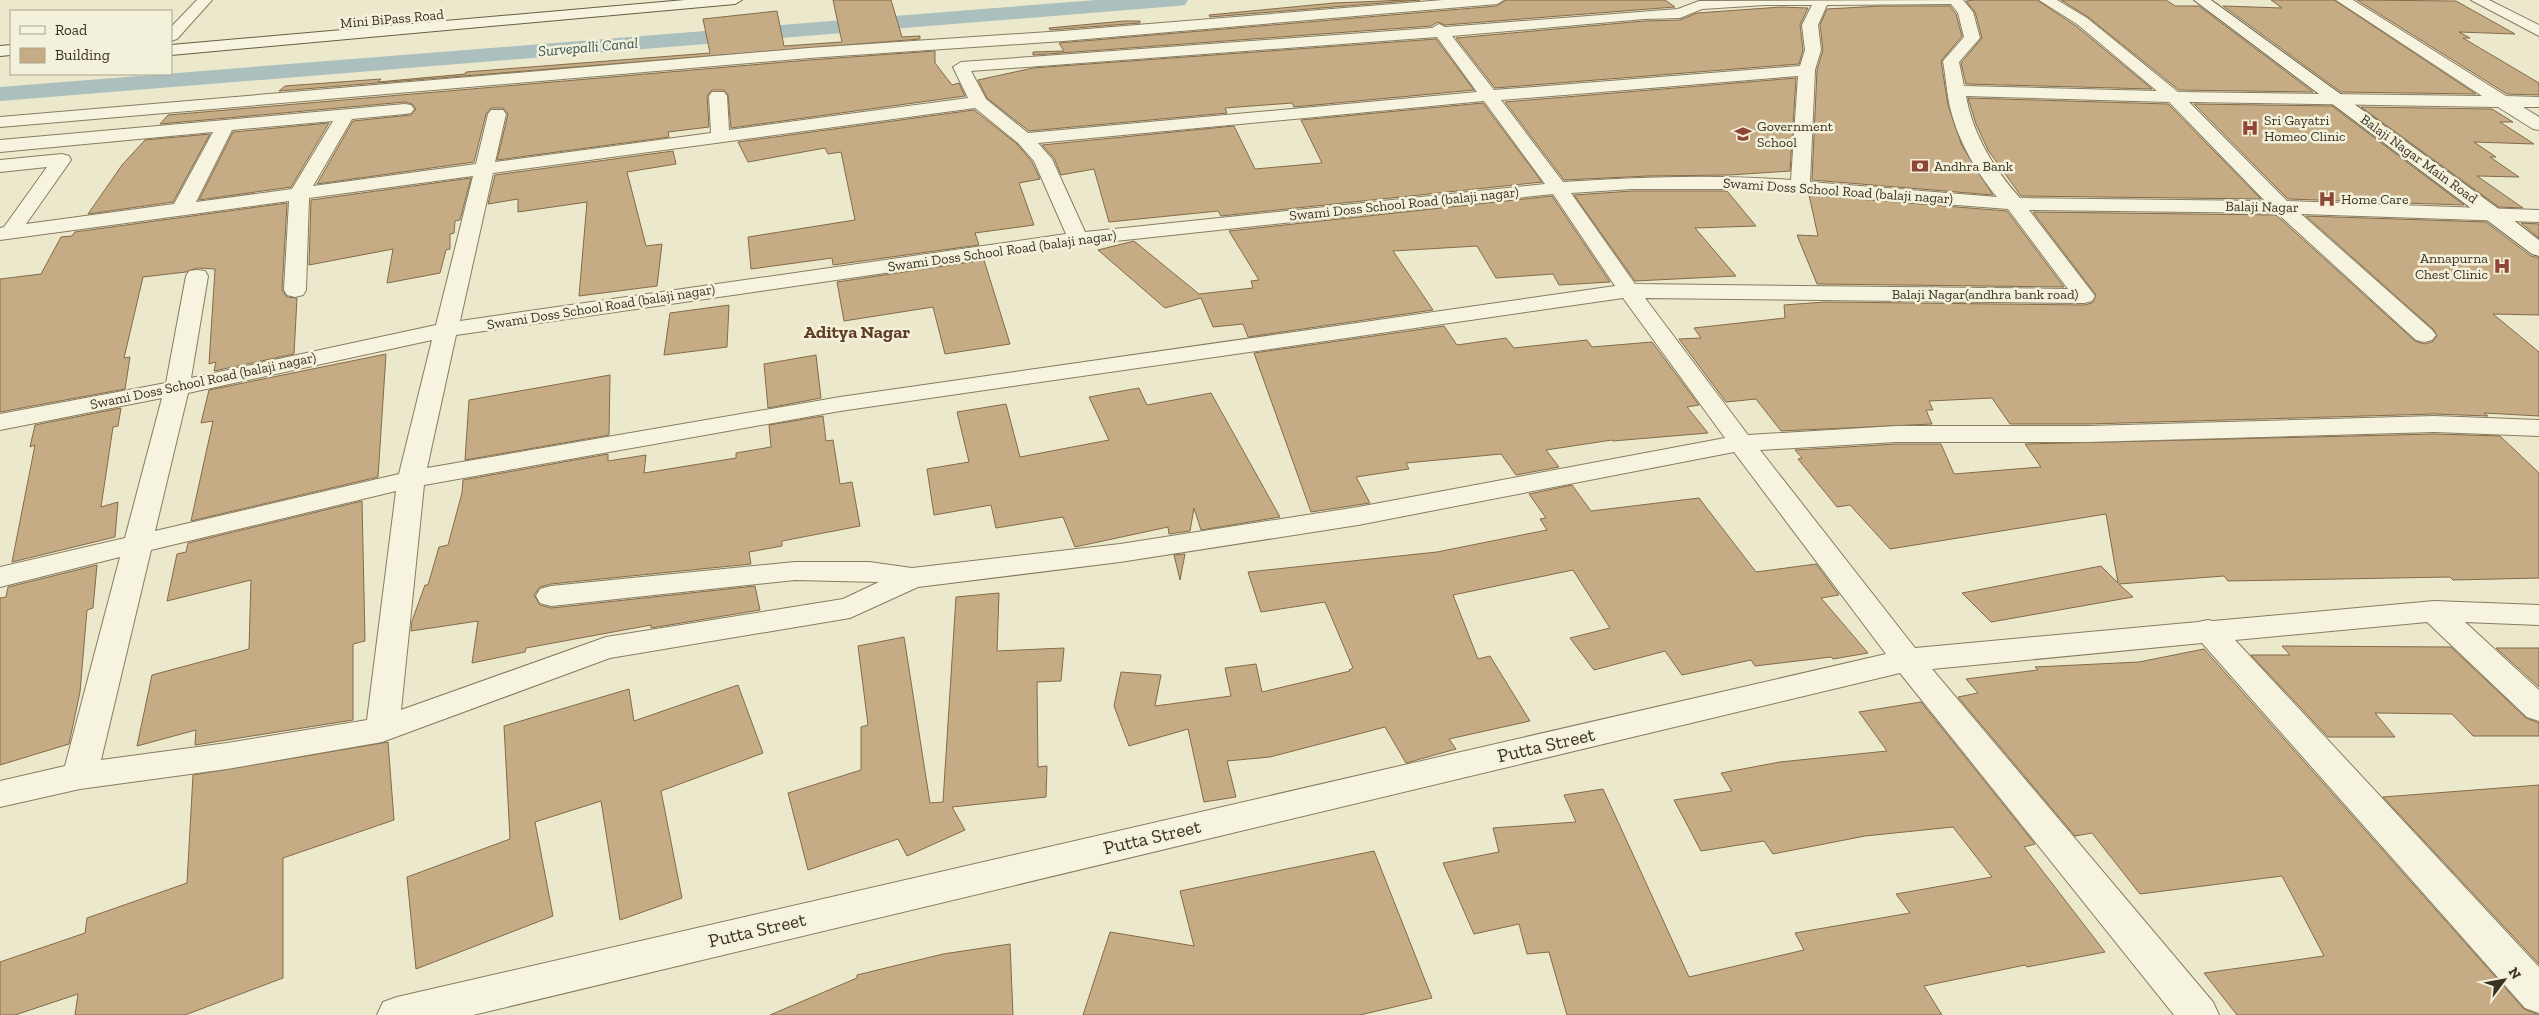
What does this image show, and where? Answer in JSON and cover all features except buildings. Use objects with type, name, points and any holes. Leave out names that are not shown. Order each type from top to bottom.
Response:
[{"type":"street","points":[[172,35],[205,0]]},
{"type":"street","name":"Mini BiPass Road","points":[[172,36],[613,0]]},
{"type":"street","points":[[172,50],[735,0]]},
{"type":"street","points":[[0,122],[809,53],[1083,35],[1497,0]]},
{"type":"street","points":[[1078,239],[1043,159],[1024,139],[979,102],[960,67],[1644,14],[1680,13],[1699,5],[1765,1],[1949,0]]},
{"type":"street","name":"Balaji Nagar(andhra bank road)","points":[[1629,292],[2084,296],[1992,178],[1973,144],[1960,112],[1951,61],[1972,38],[1966,12],[1955,0]]},
{"type":"street","points":[[2046,0],[2082,21],[2174,97],[2282,207],[2424,335]]},
{"type":"street","name":"Balaji Nagar Main Road","points":[[2201,0],[2340,100],[2539,250]]},
{"type":"street","points":[[2343,0],[2539,125]]},
{"type":"street","points":[[2478,0],[2538,32]]},
{"type":"street","points":[[1800,186],[1807,70],[1814,50],[1810,25],[1821,2]]},
{"type":"street","points":[[1440,31],[1558,188],[1629,292],[1741,443],[1907,660],[2199,1015]]},
{"type":"street","points":[[1024,139],[1487,96],[1807,70]]},
{"type":"street","points":[[1956,91],[2174,97],[2539,102]]},
{"type":"street","points":[[718,96],[720,136]]},
{"type":"street","points":[[5,233],[484,167],[979,102]]},
{"type":"street","points":[[0,146],[404,109]]},
{"type":"street","points":[[295,290],[299,193],[346,114]]},
{"type":"street","points":[[382,730],[411,479],[497,114]]},
{"type":"street","points":[[182,209],[226,125]]},
{"type":"street","points":[[0,166],[62,160],[5,233]]},
{"type":"street","name":"Swami Doss School Road (balaji nagar)","points":[[0,422],[177,388],[446,330],[1078,239],[1558,188],[1632,183],[1752,183],[2014,204]]},
{"type":"street","name":"Balaji Nagar","points":[[2014,204],[2282,207],[2496,216],[2539,216]]},
{"type":"street","points":[[80,776],[177,388],[197,276]]},
{"type":"street","points":[[0,577],[411,479],[840,404],[1629,292]]},
{"type":"street","points":[[550,596],[795,571],[869,571],[912,578],[1120,553],[1358,516],[1741,443],[1896,434],[2088,434],[2434,424],[2539,428]]},
{"type":"street","points":[[0,794],[80,776],[227,756],[382,730],[606,648],[850,608],[912,578]]},
{"type":"street","points":[[2434,611],[2539,709]]},
{"type":"street","name":"Putta Street","points":[[397,1015],[1907,660],[2208,630],[2434,611],[2539,615]]},
{"type":"street","points":[[2208,630],[2539,995]]},
{"type":"waterway","name":"Survepalli Canal","points":[[0,94],[1177,0]]},
{"type":"place","name":"Sri Gayatri Homeo Clinic","points":[[2250,128]]},
{"type":"place","name":"Government School","points":[[1743,134]]},
{"type":"place","name":"Andhra Bank","points":[[1920,166]]},
{"type":"place","name":"Home Care","points":[[2327,199]]},
{"type":"place","name":"Annapurna Chest Clinic","points":[[2502,266]]},
{"type":"district","name":"Aditya Nagar","points":[[857,332]]}]
